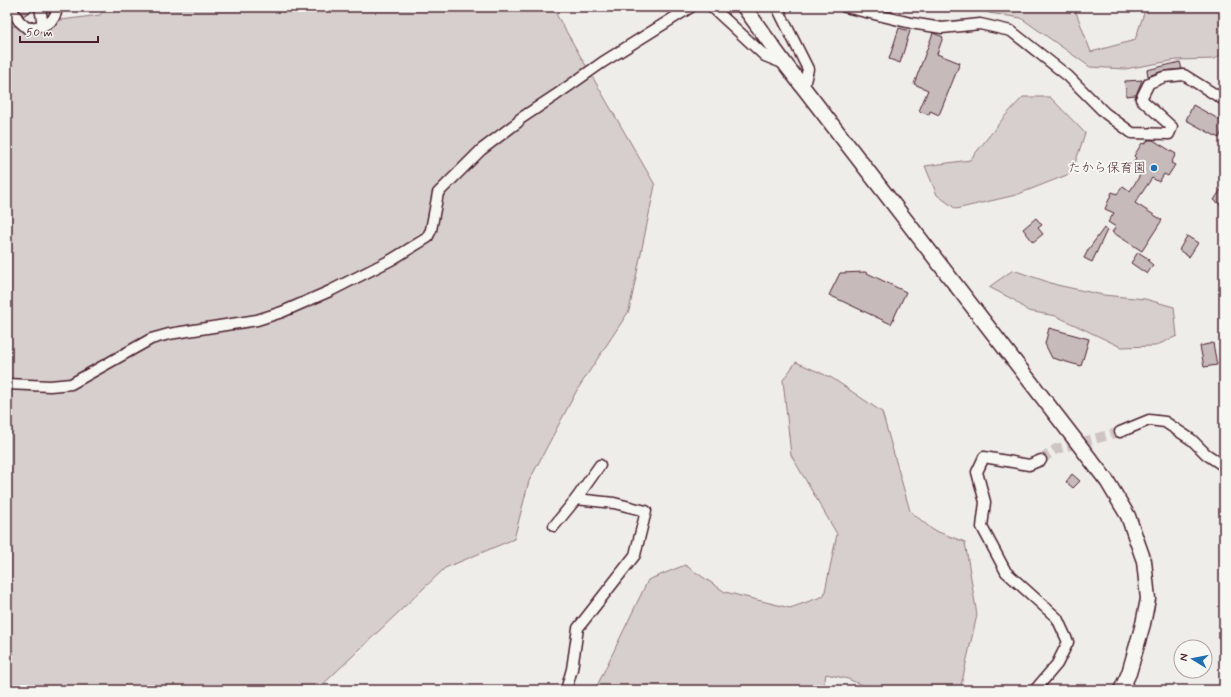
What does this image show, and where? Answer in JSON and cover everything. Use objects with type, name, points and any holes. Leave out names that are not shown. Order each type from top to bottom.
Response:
[{"type":"street","points":[[10,7],[27,28],[49,24],[56,15],[57,7]]},
{"type":"street","points":[[40,7],[43,26]]},
{"type":"street","points":[[7,384],[50,386],[71,384],[151,339],[169,334],[257,320],[282,312],[330,291],[391,260],[427,238],[431,230],[438,193],[481,150],[518,122],[520,118],[603,62],[691,7]]},
{"type":"street","points":[[712,7],[765,56],[786,65]]},
{"type":"street","points":[[744,7],[786,65],[804,86],[1107,481],[1128,516],[1144,561],[1148,599],[1143,624],[1129,673],[1121,690]]},
{"type":"street","points":[[777,7],[808,69],[804,86]]},
{"type":"street","points":[[853,8],[911,23],[942,28],[980,24],[1011,31],[1068,76],[1106,113],[1132,133],[1169,134],[1172,127],[1141,98],[1149,83],[1164,77],[1184,76],[1224,100]]},
{"type":"street","points":[[1120,432],[1149,420],[1165,422],[1192,440],[1206,454],[1224,466]]},
{"type":"street","points":[[1035,690],[1057,664],[1068,642],[1057,618],[1006,572],[982,527],[985,502],[977,472],[984,457],[1029,465],[1041,460]]},
{"type":"street","points":[[554,526],[576,499],[600,465]]},
{"type":"street","points":[[566,690],[572,669],[578,628],[635,555],[646,511],[614,503],[576,499]]},
{"type":"shaded area","points":[[107,7],[552,7],[655,185],[629,311],[577,390],[529,481],[514,539],[445,568],[317,690],[7,690],[7,27],[100,15]]},
{"type":"shaded area","points":[[979,7],[1074,7],[1091,52],[1135,40],[1146,7],[1224,7],[1224,52],[1215,59],[1177,60],[1125,69],[1090,67],[1021,18],[989,13]]},
{"type":"shaded area","points":[[1023,97],[1050,97],[1085,133],[1072,173],[1016,195],[956,209],[937,195],[925,166],[970,160],[1005,116]]},
{"type":"shaded area","points":[[1013,270],[1057,285],[1103,295],[1145,299],[1174,307],[1177,336],[1155,346],[1121,347],[1056,316],[1028,311],[1014,300],[989,287]]},
{"type":"shaded area","points":[[796,362],[832,378],[882,412],[910,511],[933,530],[965,542],[977,615],[960,690],[873,690],[848,679],[826,674],[823,690],[595,690],[648,580],[685,565],[725,592],[790,608],[824,596],[837,534],[791,455],[783,380]]},
{"type":"building","points":[[18,7],[34,7],[34,9],[23,16]]},
{"type":"building","points":[[899,28],[910,31],[900,63],[889,59]]},
{"type":"building","points":[[933,33],[943,37],[937,54],[960,63],[939,115],[930,111],[929,115],[919,111],[928,90],[914,84]]},
{"type":"building","points":[[1180,62],[1182,69],[1163,71],[1148,76],[1147,70]]},
{"type":"building","points":[[1142,80],[1136,95],[1126,96],[1125,81]]},
{"type":"building","points":[[1193,105],[1224,122],[1224,128],[1219,138],[1186,120]]},
{"type":"building","points":[[1148,140],[1153,140],[1176,154],[1171,163],[1175,165],[1168,176],[1164,174],[1159,182],[1152,178],[1135,203],[1162,220],[1142,251],[1112,232],[1116,227],[1108,222],[1114,213],[1105,209],[1112,192],[1117,194],[1123,186],[1130,191],[1139,177],[1141,171],[1131,165],[1136,158],[1134,156],[1142,143],[1145,144]]},
{"type":"building","points":[[1224,185],[1224,207],[1214,200]]},
{"type":"building","points":[[1036,218],[1042,225],[1038,228],[1043,234],[1033,242],[1023,229]]},
{"type":"building","points":[[1104,228],[1107,230],[1092,262],[1084,258],[1088,250]]},
{"type":"building","points":[[1187,236],[1198,243],[1189,257],[1179,250]]},
{"type":"building","points":[[1138,252],[1149,259],[1148,261],[1153,265],[1147,274],[1131,263]]},
{"type":"building","points":[[865,272],[906,292],[891,324],[829,295],[840,273]]},
{"type":"building","points":[[1049,328],[1089,339],[1081,366],[1052,358],[1045,344]]},
{"type":"building","points":[[1213,343],[1217,365],[1204,367],[1200,346]]},
{"type":"building","points":[[1072,474],[1080,481],[1073,488],[1066,482]]},
{"type":"tunnel","points":[[1041,460],[1056,449],[1120,432]]},
{"type":"place","name":"たから保育園","points":[[1154,168]]}]
